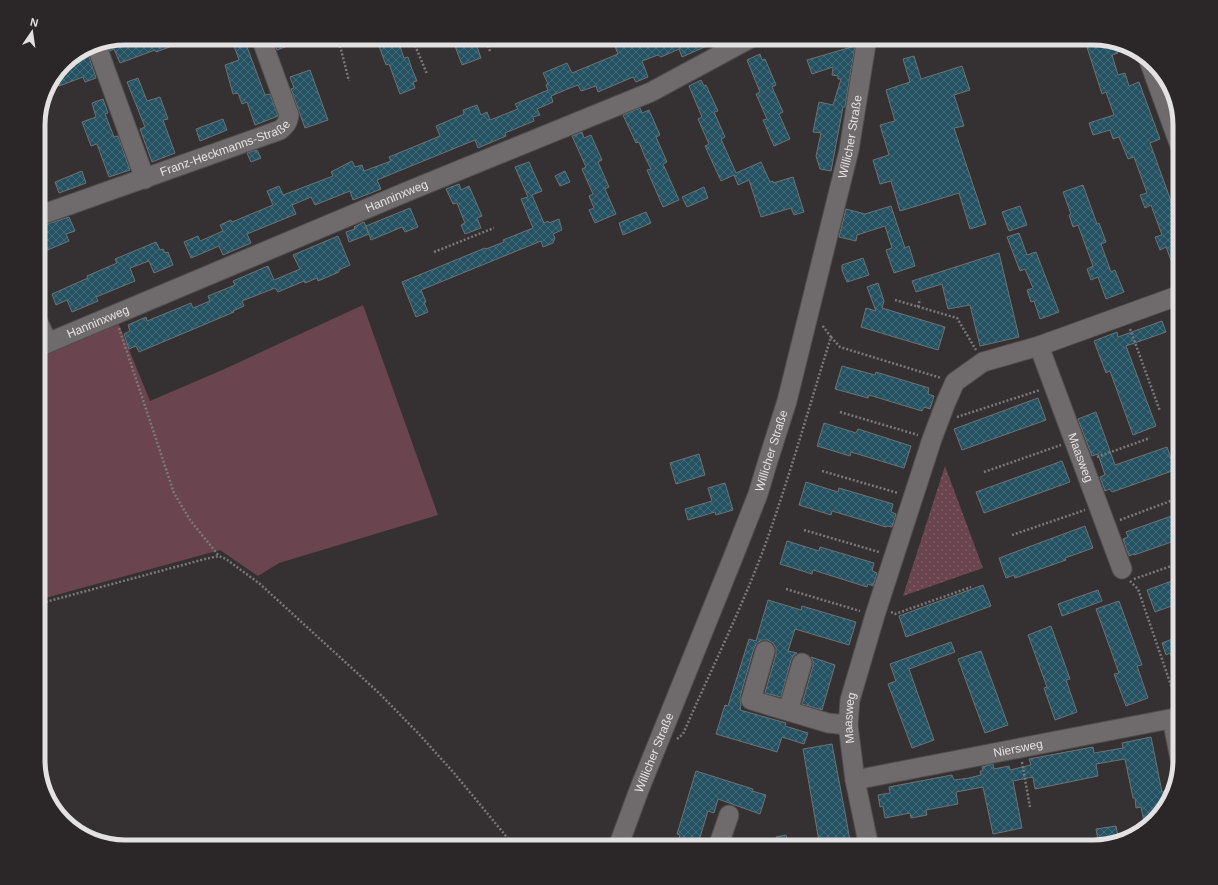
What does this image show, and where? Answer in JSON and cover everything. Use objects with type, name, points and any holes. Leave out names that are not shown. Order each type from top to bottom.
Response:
[{"type":"street","name":"Franz-Heckmanns-Straße","points":[[45,214],[280,130],[288,121],[289,115],[264,45]]},
{"type":"street","name":"Hanninxweg","points":[[45,344],[404,193],[651,92],[737,45]]},
{"type":"street","name":"Willicher Straße","points":[[621,840],[639,790],[758,494],[786,402],[849,150],[866,45]]},
{"type":"street","name":"Franz-Heckmanns-Straße","points":[[98,49],[145,179]]},
{"type":"street","points":[[1153,72],[1173,127]]},
{"type":"street","points":[[955,382],[983,362],[1039,346],[1173,298]]},
{"type":"street","name":"Maasweg","points":[[1039,346],[1098,505],[1126,575]]},
{"type":"street","name":"Maasweg","points":[[868,840],[855,780],[848,725],[850,700],[876,612],[935,431],[955,382]]},
{"type":"street","points":[[765,651],[751,700],[828,723],[848,725]]},
{"type":"street","points":[[788,711],[802,663]]},
{"type":"street","name":"Niersweg","points":[[855,780],[1019,748],[1173,715]]},
{"type":"street","points":[[720,840],[729,815]]},
{"type":"path","points":[[340,45],[349,82]]},
{"type":"path","points":[[415,45],[426,74]]},
{"type":"path","points":[[488,45],[490,51]]},
{"type":"path","points":[[434,252],[494,228]]},
{"type":"path","points":[[895,300],[957,318],[983,362]]},
{"type":"path","points":[[918,307],[920,300]]},
{"type":"path","points":[[114,315],[174,493],[190,520],[219,556],[226,559],[260,584],[379,693],[418,733],[509,840]]},
{"type":"path","points":[[1125,315],[1160,411]]},
{"type":"path","points":[[831,337],[840,347],[955,382]]},
{"type":"path","points":[[840,412],[935,431],[1054,386]]},
{"type":"path","points":[[1083,462],[1150,438]]},
{"type":"path","points":[[984,472],[1074,440]]},
{"type":"path","points":[[822,471],[914,498]]},
{"type":"path","points":[[1106,525],[1172,500]]},
{"type":"path","points":[[1012,535],[1098,505]]},
{"type":"path","points":[[804,530],[894,556]]},
{"type":"path","points":[[45,602],[219,556]]},
{"type":"path","points":[[1173,565],[1126,575],[1138,589],[1173,704]]},
{"type":"path","points":[[786,589],[876,612],[895,614],[970,587]]},
{"type":"path","points":[[1019,748],[1030,807]]},
{"type":"shaded area","points":[[363,305],[438,515],[279,563],[258,576],[220,550],[45,598],[45,349],[117,320],[150,401],[220,371]]},
{"type":"shaded area","points":[[945,466],[983,568],[903,596]]},
{"type":"building","points":[[119,45],[175,45],[156,52],[155,50],[120,63],[114,49],[110,51],[109,47]]},
{"type":"building","points":[[234,45],[246,45],[265,95],[270,94],[278,116],[255,125],[247,102],[242,104],[238,93],[233,94],[225,65],[239,60]]},
{"type":"building","points":[[275,45],[290,45],[277,50]]},
{"type":"building","points":[[379,45],[399,45],[404,58],[408,57],[417,81],[413,82],[415,88],[400,94],[389,64],[386,65]]},
{"type":"building","points":[[455,45],[476,45],[481,58],[462,65]]},
{"type":"building","points":[[614,45],[709,45],[682,57],[679,49],[661,57],[658,55],[642,61],[648,77],[636,82],[633,77],[598,92],[596,86],[581,91],[578,85],[565,90],[551,96],[553,102],[537,109],[540,115],[533,117],[534,121],[505,133],[506,136],[478,148],[475,140],[377,180],[381,189],[353,200],[350,191],[315,205],[311,197],[292,205],[296,214],[247,234],[251,243],[223,255],[219,246],[191,258],[184,242],[198,236],[200,241],[223,231],[220,225],[231,220],[232,222],[273,205],[267,191],[279,186],[283,195],[333,176],[331,172],[352,161],[355,167],[362,165],[364,171],[391,161],[389,157],[440,136],[436,126],[464,114],[463,110],[477,105],[481,115],[487,112],[490,120],[518,109],[515,104],[548,90],[546,85],[548,84],[543,73],[567,63],[572,73],[618,54]]},
{"type":"building","points":[[1086,45],[1117,49],[1118,53],[1112,55],[1118,75],[1125,73],[1129,86],[1139,82],[1160,139],[1150,143],[1173,207],[1173,265],[1166,247],[1160,250],[1155,237],[1162,235],[1151,205],[1145,208],[1140,195],[1147,193],[1134,157],[1128,159],[1119,137],[1113,139],[1110,130],[1093,135],[1089,123],[1114,115],[1106,92],[1102,94]]},
{"type":"building","points":[[855,46],[845,107],[843,107],[831,171],[820,169],[816,156],[821,133],[813,132],[819,102],[833,105],[841,79],[838,79],[838,76],[832,75],[833,67],[812,74],[807,60]]},
{"type":"building","points":[[88,54],[96,78],[85,82],[83,77],[59,86],[58,82],[68,68]]},
{"type":"building","points":[[760,54],[762,60],[765,59],[776,85],[772,87],[783,112],[779,114],[790,139],[774,146],[763,120],[767,119],[756,94],[760,92],[747,60]]},
{"type":"building","points":[[914,56],[921,79],[962,66],[970,90],[954,95],[964,126],[954,128],[986,224],[970,229],[959,193],[900,211],[891,181],[880,184],[873,160],[889,155],[880,125],[895,121],[886,90],[910,82],[903,59]]},
{"type":"building","points":[[310,70],[328,120],[305,128],[291,89],[294,88],[290,77]]},
{"type":"building","points":[[138,78],[147,101],[160,97],[168,119],[163,120],[175,153],[152,162],[140,129],[145,127],[127,82]]},
{"type":"building","points":[[701,80],[704,86],[706,85],[718,111],[714,112],[725,137],[721,139],[736,173],[761,162],[770,182],[773,181],[773,183],[793,177],[804,212],[794,215],[791,208],[761,217],[749,180],[738,185],[734,175],[721,181],[705,146],[709,144],[698,119],[702,117],[689,86]]},
{"type":"building","points":[[103,99],[108,113],[105,114],[114,137],[118,136],[130,170],[109,177],[97,144],[91,146],[82,122],[96,117],[92,103]]},
{"type":"building","points":[[640,108],[642,113],[649,110],[660,135],[656,137],[667,162],[663,164],[679,200],[663,207],[647,170],[651,169],[639,142],[636,143],[623,115]]},
{"type":"building","points":[[223,119],[227,130],[200,141],[196,129]]},
{"type":"building","points":[[582,132],[584,138],[591,135],[602,160],[598,162],[609,187],[605,189],[616,214],[595,223],[589,210],[594,208],[589,196],[593,194],[582,169],[586,167],[572,136]]},
{"type":"building","points":[[257,150],[261,158],[251,162],[247,153]]},
{"type":"building","points":[[529,162],[542,191],[532,195],[544,223],[548,221],[549,223],[559,219],[562,230],[553,234],[555,238],[553,243],[543,247],[541,241],[421,290],[428,312],[416,317],[402,282],[485,248],[486,249],[504,242],[503,240],[533,228],[521,199],[528,197],[515,167]]},
{"type":"building","points":[[82,171],[86,183],[59,193],[55,182]]},
{"type":"building","points":[[565,171],[570,182],[560,186],[555,176]]},
{"type":"building","points":[[459,184],[461,190],[469,186],[482,216],[477,218],[481,228],[465,234],[461,225],[465,223],[457,203],[453,204],[446,189]]},
{"type":"building","points":[[1083,185],[1097,224],[1099,223],[1106,242],[1101,244],[1111,272],[1115,270],[1124,292],[1106,299],[1098,277],[1091,280],[1087,269],[1093,266],[1078,225],[1073,227],[1069,215],[1071,214],[1063,192]]},
{"type":"building","points":[[704,187],[708,198],[687,207],[682,197]]},
{"type":"building","points":[[891,206],[905,248],[909,246],[915,266],[894,273],[886,250],[892,248],[885,226],[857,235],[856,241],[839,237],[846,209],[865,214]]},
{"type":"building","points":[[1020,206],[1027,225],[1009,231],[1002,212]]},
{"type":"building","points":[[410,208],[418,227],[405,232],[402,227],[371,240],[366,226]]},
{"type":"building","points":[[646,212],[651,223],[623,235],[619,223]]},
{"type":"building","points":[[69,217],[75,231],[66,234],[69,241],[45,251],[45,225]]},
{"type":"building","points":[[364,222],[369,234],[349,242],[346,232],[355,229],[354,227]]},
{"type":"building","points":[[1019,233],[1027,255],[1036,252],[1059,312],[1040,319],[1034,301],[1031,302],[1027,290],[1033,288],[1025,269],[1020,271],[1007,237]]},
{"type":"building","points":[[338,236],[350,265],[339,270],[339,272],[318,281],[317,278],[305,283],[304,281],[278,292],[275,288],[242,301],[244,306],[233,311],[234,312],[139,352],[136,346],[129,349],[124,334],[130,331],[128,325],[146,317],[147,321],[191,303],[193,308],[210,301],[208,296],[235,285],[233,281],[268,266],[274,280],[300,269],[293,255]]},
{"type":"building","points":[[156,242],[160,250],[163,249],[165,253],[168,252],[173,265],[154,273],[149,261],[130,268],[135,281],[96,297],[98,301],[72,312],[67,300],[56,305],[52,294],[117,263],[115,259]]},
{"type":"building","points":[[999,253],[1019,337],[980,346],[970,305],[948,309],[942,284],[916,292],[912,281]]},
{"type":"building","points":[[863,258],[869,275],[847,282],[842,270],[842,265]]},
{"type":"building","points":[[878,283],[884,301],[882,308],[945,327],[938,350],[861,327],[866,308],[876,311],[867,287]]},
{"type":"building","points":[[1162,321],[1166,332],[1126,346],[1156,426],[1133,435],[1110,371],[1106,373],[1094,341],[1117,332],[1118,337]]},
{"type":"building","points":[[842,366],[875,375],[876,372],[929,388],[928,394],[934,396],[930,409],[924,407],[922,411],[869,395],[868,398],[835,389]]},
{"type":"building","points":[[1038,398],[1046,420],[962,450],[954,429]]},
{"type":"building","points":[[1096,412],[1115,465],[1167,447],[1173,464],[1173,471],[1112,492],[1110,489],[1105,491],[1100,477],[1105,475],[1098,454],[1092,456],[1078,419]]},
{"type":"building","points":[[824,423],[856,433],[858,429],[911,446],[904,468],[851,452],[850,456],[817,446]]},
{"type":"building","points":[[699,454],[705,475],[676,484],[670,463]]},
{"type":"building","points":[[1062,461],[1070,482],[984,513],[976,492]]},
{"type":"building","points":[[806,482],[838,492],[839,488],[893,504],[891,512],[896,514],[892,527],[886,527],[832,511],[831,515],[799,505]]},
{"type":"building","points":[[725,483],[733,510],[716,515],[715,512],[688,520],[685,509],[712,501],[708,488]]},
{"type":"building","points":[[1173,515],[1173,541],[1129,556],[1123,539],[1128,537],[1126,532]]},
{"type":"building","points":[[1085,526],[1093,548],[1065,558],[1066,560],[1015,578],[1014,575],[1006,578],[999,558]]},
{"type":"building","points":[[787,541],[819,551],[820,547],[874,563],[872,571],[877,573],[873,586],[868,584],[867,587],[813,570],[812,574],[780,564]]},
{"type":"building","points":[[1173,581],[1173,606],[1155,612],[1147,590]]},
{"type":"building","points":[[983,585],[991,606],[906,637],[899,616]]},
{"type":"building","points":[[1098,590],[1102,601],[1062,616],[1058,604]]},
{"type":"building","points":[[768,600],[801,610],[802,606],[856,622],[849,645],[795,629],[788,651],[797,653],[791,660],[781,697],[765,693],[776,654],[776,648],[773,643],[768,640],[762,640],[757,643],[754,648],[740,697],[740,710],[786,723],[785,726],[808,733],[804,744],[782,737],[777,752],[716,734],[725,705],[728,706],[749,639],[756,641]]},
{"type":"building","points":[[1119,601],[1142,665],[1137,666],[1148,698],[1126,706],[1114,674],[1119,673],[1096,609]]},
{"type":"building","points":[[1051,626],[1070,679],[1066,680],[1077,712],[1055,720],[1044,688],[1047,687],[1028,635]]},
{"type":"building","points":[[1173,639],[1173,662],[1170,653],[1166,655],[1162,643]]},
{"type":"building","points":[[951,642],[955,652],[909,669],[934,740],[912,748],[888,684],[896,681],[890,664]]},
{"type":"building","points":[[981,651],[1008,725],[985,733],[958,659]]},
{"type":"building","points":[[811,657],[835,665],[822,710],[802,704],[813,666]]},
{"type":"building","points":[[1151,737],[1162,792],[1167,791],[1157,809],[1145,821],[1141,807],[1136,808],[1135,798],[1133,798],[1125,759],[1096,764],[1098,776],[1035,789],[1033,777],[1013,781],[1022,828],[993,834],[983,787],[956,792],[958,804],[926,810],[927,815],[911,818],[910,813],[885,818],[883,806],[880,807],[878,795],[890,793],[889,787],[952,775],[954,780],[969,778],[981,775],[980,771],[983,771],[982,767],[993,764],[994,769],[1009,766],[1010,770],[1031,765],[1029,759],[1093,747],[1094,753],[1123,748],[1122,743]]},
{"type":"building","points":[[832,744],[850,840],[819,840],[803,749]]},
{"type":"building","points":[[696,771],[753,789],[752,791],[766,795],[760,814],[718,799],[714,813],[708,811],[699,840],[678,840],[680,835],[677,834]]},
{"type":"building","points":[[1116,826],[1118,836],[1098,840],[1096,829]]},
{"type":"building","points":[[786,835],[787,840],[777,840],[776,837]]}]
